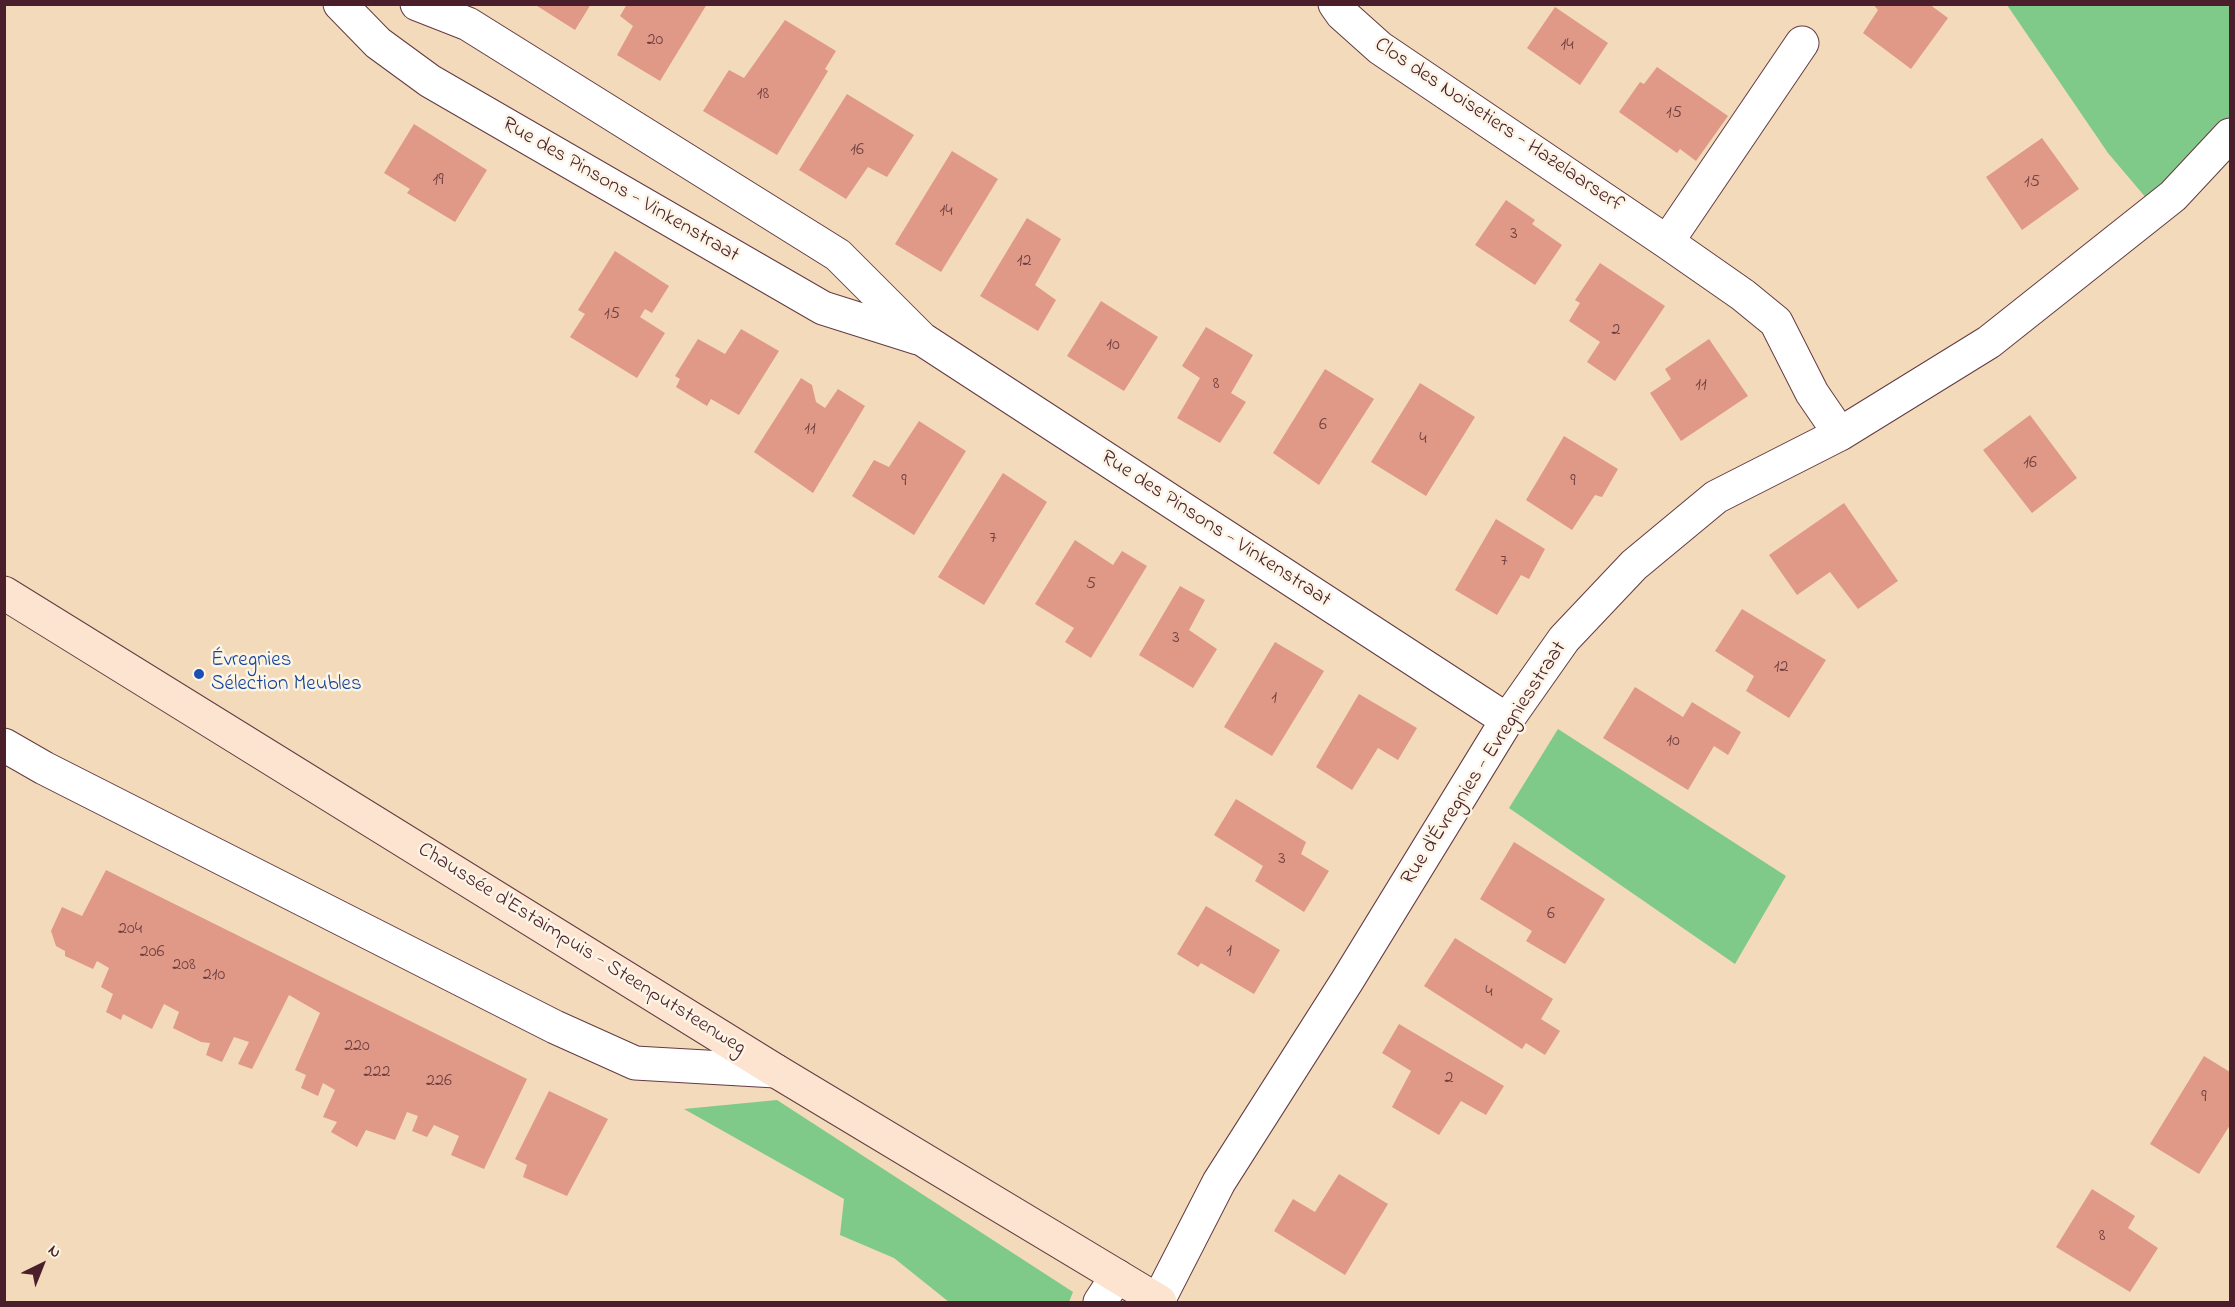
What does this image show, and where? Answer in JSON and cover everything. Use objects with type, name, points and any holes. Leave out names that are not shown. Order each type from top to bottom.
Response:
[{"type":"main road","name":"Chaussée d'Estaimpuis - Steenputsteenweg","points":[[4,593],[776,1071],[1109,1289],[1159,1302]]},
{"type":"street","name":"Rue des Pinsons - Vinkenstraat","points":[[340,4],[378,43],[430,81],[823,308],[922,339]]},
{"type":"street","name":"Rue des Pinsons - Vinkenstraat","points":[[417,4],[468,24],[838,255],[922,339],[1507,720]]},
{"type":"street","name":"Clos des Noisetiers - Hazelaarserf","points":[[1335,4],[1342,14],[1380,48],[1667,242],[1743,295],[1776,322],[1812,393],[1840,434]]},
{"type":"street","points":[[1667,242],[1802,43]]},
{"type":"street","name":"Rue d'Évregnies - Evregniesstraat","points":[[1159,1302],[1219,1182],[1347,981],[1507,720],[1564,639],[1634,565],[1716,497],[1840,434],[1989,342],[2173,196],[2230,135]]},
{"type":"street","points":[[4,745],[44,768],[555,1027],[635,1063],[776,1071]]},
{"type":"green space","points":[[2007,5],[2230,5],[2230,157],[2147,199],[2108,153]]},
{"type":"green space","points":[[1558,729],[1786,876],[1735,964],[1509,808]]},
{"type":"green space","points":[[777,1100],[1073,1292],[1069,1302],[949,1302],[894,1258],[840,1235],[844,1199],[684,1109]]},
{"type":"building","points":[[534,4],[591,4],[575,30]]},
{"type":"building","points":[[627,4],[707,4],[660,81],[617,55],[633,26],[620,16]]},
{"type":"building","points":[[1873,4],[1929,4],[1948,18],[1911,69],[1863,33],[1878,10]]},
{"type":"building","points":[[1555,7],[1608,43],[1580,85],[1527,48]]},
{"type":"building","points":[[785,20],[836,51],[825,69],[828,71],[777,155],[703,111],[729,70],[744,78]]},
{"type":"building","points":[[1657,67],[1728,116],[1696,161],[1680,149],[1677,153],[1619,112],[1640,82],[1644,84]]},
{"type":"building","points":[[847,94],[914,135],[887,177],[868,167],[846,199],[799,170]]},
{"type":"building","points":[[414,124],[487,170],[455,222],[407,193],[410,189],[384,173]]},
{"type":"building","points":[[2042,138],[2079,189],[2022,230],[1986,177]]},
{"type":"building","points":[[952,151],[998,179],[941,272],[895,244]]},
{"type":"building","points":[[1506,200],[1535,220],[1532,224],[1562,245],[1535,285],[1475,245]]},
{"type":"building","points":[[1027,218],[1061,239],[1035,285],[1056,300],[1038,331],[980,296]]},
{"type":"building","points":[[615,251],[669,286],[652,313],[645,309],[640,317],[665,333],[637,378],[570,337],[585,314],[578,310]]},
{"type":"building","points":[[1600,263],[1665,306],[1615,381],[1587,362],[1600,342],[1569,321],[1580,303],[1575,300]]},
{"type":"building","points":[[1101,301],[1158,337],[1124,391],[1067,356]]},
{"type":"building","points":[[1206,327],[1253,355],[1231,393],[1246,402],[1220,443],[1177,418],[1200,378],[1182,366]]},
{"type":"building","points":[[741,329],[779,351],[739,415],[711,399],[707,406],[676,387],[680,379],[675,376],[698,339],[725,354]]},
{"type":"building","points":[[1709,339],[1748,396],[1681,441],[1650,393],[1671,379],[1665,369]]},
{"type":"building","points":[[1325,369],[1374,399],[1319,485],[1273,453]]},
{"type":"building","points":[[801,378],[812,385],[816,402],[825,408],[838,389],[865,406],[813,493],[754,452]]},
{"type":"building","points":[[1420,383],[1475,417],[1426,496],[1371,462]]},
{"type":"building","points":[[2030,415],[2077,478],[2032,513],[1983,450]]},
{"type":"building","points":[[919,421],[966,451],[914,535],[852,496],[874,460],[889,467]]},
{"type":"building","points":[[1564,436],[1618,469],[1602,497],[1595,495],[1572,530],[1526,500]]},
{"type":"building","points":[[1003,473],[1047,502],[984,605],[938,577]]},
{"type":"building","points":[[1844,503],[1898,581],[1858,609],[1830,572],[1797,595],[1769,555]]},
{"type":"building","points":[[1496,519],[1545,549],[1529,579],[1521,575],[1497,615],[1455,590]]},
{"type":"building","points":[[1075,540],[1113,565],[1122,551],[1147,566],[1091,658],[1065,642],[1074,628],[1035,604]]},
{"type":"building","points":[[1180,586],[1205,600],[1189,630],[1217,649],[1193,688],[1139,655]]},
{"type":"building","points":[[1742,609],[1826,660],[1789,718],[1746,691],[1754,676],[1715,651]]},
{"type":"building","points":[[1275,642],[1324,671],[1272,756],[1224,727]]},
{"type":"building","points":[[1635,687],[1683,717],[1692,702],[1741,732],[1728,755],[1714,746],[1688,790],[1603,738]]},
{"type":"building","points":[[1359,694],[1417,728],[1398,760],[1378,748],[1352,790],[1316,767]]},
{"type":"building","points":[[1236,799],[1306,842],[1301,854],[1329,871],[1304,912],[1255,881],[1263,866],[1214,835]]},
{"type":"building","points":[[1514,842],[1605,899],[1565,964],[1526,941],[1532,931],[1480,899]]},
{"type":"building","points":[[106,870],[527,1079],[484,1169],[451,1155],[459,1136],[434,1125],[427,1137],[412,1131],[418,1116],[407,1112],[395,1140],[366,1130],[357,1147],[331,1132],[337,1122],[323,1117],[335,1090],[323,1083],[318,1096],[301,1088],[306,1075],[295,1070],[320,1013],[289,995],[252,1069],[238,1064],[249,1042],[234,1037],[222,1062],[206,1055],[210,1043],[201,1042],[173,1028],[179,1012],[164,1004],[152,1029],[123,1014],[121,1020],[106,1012],[113,994],[101,987],[109,968],[97,961],[93,969],[65,956],[65,951],[56,946],[51,931],[62,907],[82,916]]},
{"type":"building","points":[[1206,906],[1280,950],[1254,994],[1201,963],[1198,967],[1177,954]]},
{"type":"building","points":[[1455,938],[1553,999],[1541,1019],[1560,1031],[1545,1055],[1526,1043],[1522,1049],[1424,986]]},
{"type":"building","points":[[1399,1024],[1504,1086],[1486,1115],[1461,1101],[1439,1135],[1392,1107],[1411,1071],[1382,1053]]},
{"type":"building","points":[[2204,1056],[2230,1072],[2230,1125],[2199,1174],[2150,1144]]},
{"type":"building","points":[[549,1091],[608,1119],[567,1196],[523,1177],[527,1165],[515,1159]]},
{"type":"building","points":[[1339,1174],[1388,1204],[1345,1275],[1274,1231],[1293,1199],[1315,1212]]},
{"type":"building","points":[[2092,1189],[2135,1216],[2128,1228],[2158,1248],[2130,1292],[2056,1247]]},
{"type":"place","name":"Évregnies Sélection Meubles","points":[[199,674]]}]
